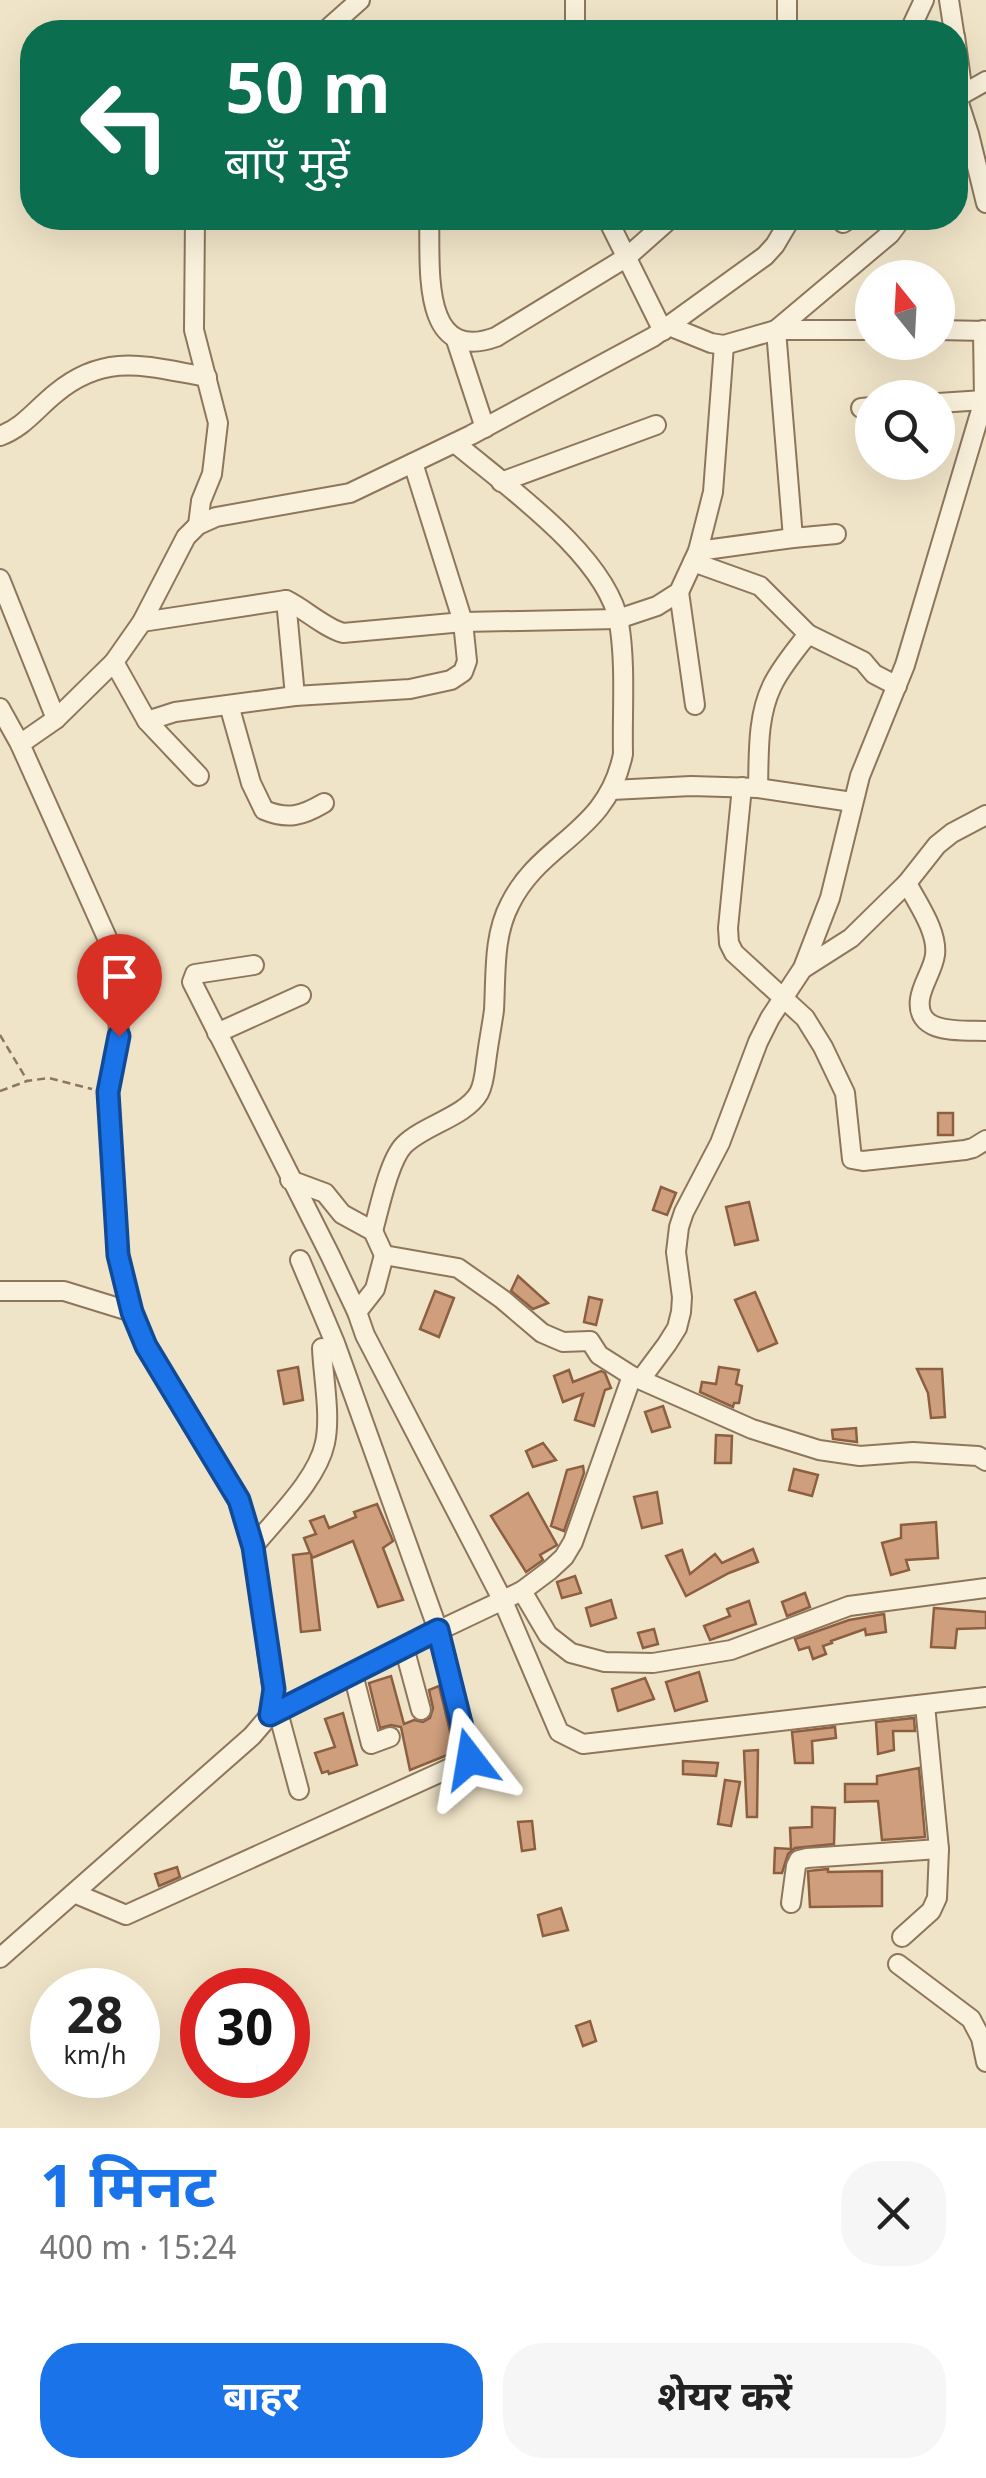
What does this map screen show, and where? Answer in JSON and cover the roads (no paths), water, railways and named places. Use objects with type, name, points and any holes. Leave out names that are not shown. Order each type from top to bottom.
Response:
[{"type":"street","points":[[338,20],[360,0]]},
{"type":"street","points":[[968,127],[986,203]]},
{"type":"street","points":[[195,230],[194,330],[218,423],[212,474],[201,501],[198,524]]},
{"type":"street","points":[[430,230],[432,301],[437,316],[456,340],[485,428]]},
{"type":"street","points":[[613,230],[666,328],[724,345],[776,330],[855,330]]},
{"type":"street","points":[[456,340],[468,344],[496,338],[627,258],[658,230]]},
{"type":"street","points":[[20,744],[56,720],[114,662],[142,622],[186,537],[198,524],[216,516],[339,496],[485,428],[666,328],[766,256],[784,230]]},
{"type":"street","points":[[776,330],[893,230]]},
{"type":"street","points":[[776,330],[793,538]]},
{"type":"street","points":[[0,1958],[274,1714],[522,1591],[550,1570],[573,1542],[636,1377],[677,1328],[682,1297],[676,1252],[684,1212],[720,1143],[758,1042],[803,968],[830,898],[852,802],[868,754],[898,686],[984,400],[985,330],[955,330]]},
{"type":"street","points":[[142,622],[286,600],[333,630],[343,632],[463,622],[618,619],[657,606],[678,592],[696,556],[713,492],[724,345]]},
{"type":"street","points":[[0,436],[20,427],[60,390],[100,369],[128,364],[207,377]]},
{"type":"street","points":[[955,402],[984,400]]},
{"type":"street","points":[[501,482],[656,425]]},
{"type":"street","points":[[373,1232],[396,1158],[405,1144],[461,1110],[480,1092],[494,1013],[496,957],[509,904],[526,879],[600,808],[612,790],[624,754],[618,619],[598,572],[568,538],[455,443]]},
{"type":"street","points":[[147,721],[175,712],[229,704],[410,689],[451,680],[463,672],[468,662],[463,622],[413,463]]},
{"type":"street","points":[[696,556],[836,534]]},
{"type":"street","points":[[696,556],[760,586],[808,634],[863,662],[874,674],[898,686]]},
{"type":"street","points":[[0,579],[56,720]]},
{"type":"street","points":[[678,592],[695,705]]},
{"type":"street","points":[[286,600],[295,696]]},
{"type":"street","points":[[808,634],[777,677],[767,699],[728,928],[729,943],[734,953],[805,1018],[823,1047],[845,1093],[852,1159],[965,1150],[986,1140]]},
{"type":"street","points":[[114,662],[147,721],[198,776]]},
{"type":"street","points":[[229,704],[251,784],[264,810],[280,816],[306,814],[324,803]]},
{"type":"street","points":[[0,708],[108,940],[118,988],[119,1036],[108,1092],[118,1255],[132,1312],[146,1346],[239,1500],[253,1547],[274,1689],[274,1714],[300,1790]]},
{"type":"street","points":[[612,790],[750,788],[852,802]]},
{"type":"street","points":[[803,968],[851,938],[907,882],[936,845],[986,815]]},
{"type":"street","points":[[907,882],[934,944],[935,956],[920,999],[921,1014],[929,1024],[944,1030],[986,1030]]},
{"type":"street","points":[[254,965],[195,974],[192,982],[330,1254],[365,1335],[504,1601],[559,1732],[583,1744],[986,1697]]},
{"type":"street","points":[[217,1033],[301,996]]},
{"type":"street","points":[[290,1180],[325,1193],[342,1214],[373,1232],[384,1255],[375,1289],[357,1312]]},
{"type":"street","points":[[384,1255],[458,1268],[542,1333],[563,1342],[590,1342],[598,1356],[636,1377],[752,1428],[819,1450],[860,1456],[913,1452],[978,1456],[986,1461]]},
{"type":"street","points":[[74,1894],[126,1915],[470,1759],[438,1630],[328,1345],[300,1260]]},
{"type":"street","points":[[0,1292],[64,1290],[132,1312]]},
{"type":"street","points":[[328,1345],[365,1335]]},
{"type":"street","points":[[253,1547],[310,1477],[323,1451],[328,1345]]},
{"type":"street","points":[[522,1591],[548,1635],[571,1653],[604,1662],[653,1662],[731,1650],[849,1606],[986,1588]]},
{"type":"street","points":[[404,1647],[421,1710]]},
{"type":"street","points":[[353,1674],[371,1744],[390,1738]]},
{"type":"street","points":[[902,1936],[931,1911],[938,1898],[939,1849],[926,1705]]},
{"type":"street","points":[[790,1903],[799,1860],[939,1849]]},
{"type":"street","points":[[898,1964],[971,2018],[981,2038],[986,2062]]}]
